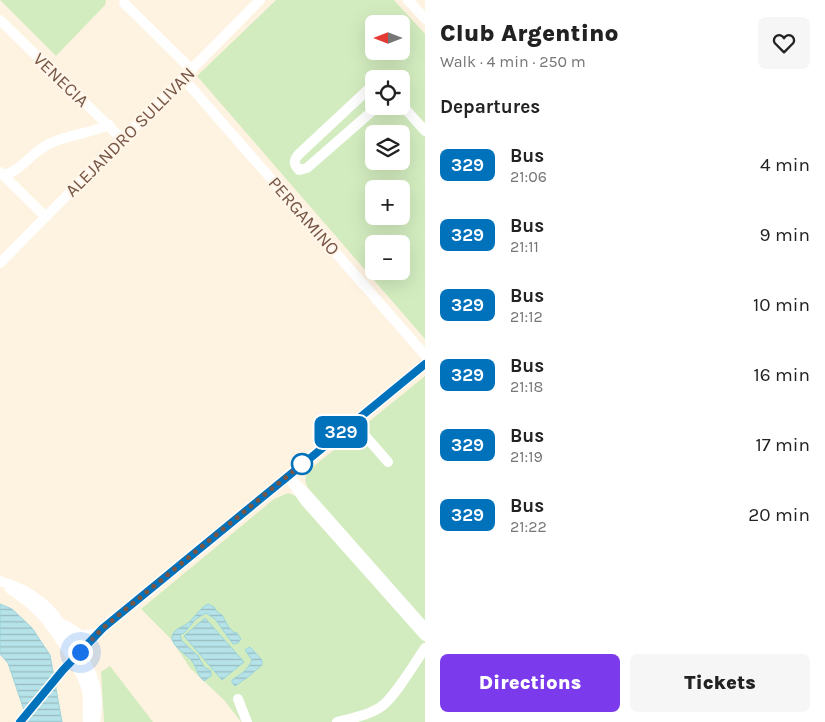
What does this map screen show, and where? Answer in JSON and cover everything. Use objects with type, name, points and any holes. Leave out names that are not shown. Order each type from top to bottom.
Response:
[{"type":"street","name":"ALEJANDRO SULLIVAN","points":[[0,263],[260,0]]},
{"type":"street","points":[[408,0],[425,19]]},
{"type":"street","points":[[124,3],[192,70]]},
{"type":"street","name":"VENECIA","points":[[3,28],[122,139]]},
{"type":"street","name":"PERGAMINO","points":[[183,78],[425,355]]},
{"type":"street","points":[[365,93],[294,160],[294,164],[299,170],[308,168],[368,115]]},
{"type":"street","points":[[410,114],[425,131]]},
{"type":"street","points":[[2,173],[14,171],[46,145],[108,125]]},
{"type":"street","points":[[2,173],[46,216]]},
{"type":"street","points":[[20,722],[63,670],[103,628],[425,364]]},
{"type":"street","points":[[353,422],[388,462]]},
{"type":"street","points":[[288,476],[311,499],[425,628]]},
{"type":"street","points":[[288,476],[305,501],[425,636]]},
{"type":"street","points":[[0,582],[28,592],[49,608],[60,622],[76,656],[84,680],[87,691],[88,722]]},
{"type":"street","points":[[0,582],[25,599],[38,611],[76,656],[90,669]]},
{"type":"street","points":[[60,622],[81,635],[98,634]]},
{"type":"street","points":[[90,642],[88,655],[98,700],[95,722]]},
{"type":"street","points":[[337,722],[370,712],[382,706],[390,698],[425,648]]},
{"type":"street","points":[[238,699],[247,722]]},
{"type":"green space","points":[[0,0],[106,0],[105,5],[56,56]]},
{"type":"green space","points":[[276,0],[394,0],[408,15],[365,15],[365,60],[410,60],[410,18],[425,34],[425,339],[374,280],[410,280],[410,235],[365,235],[365,270],[197,76]]},
{"type":"green space","points":[[425,376],[425,722],[241,722],[224,700],[190,668],[171,639],[141,609],[274,499],[288,493],[296,496],[300,502],[312,493],[306,482],[309,470],[351,436],[355,437],[361,433],[361,428]]},
{"type":"green space","points":[[110,666],[153,722],[104,722],[101,672]]},
{"type":"water","points":[[0,604],[12,609],[32,628],[50,655],[62,722],[28,722],[8,663],[0,654]]},
{"type":"water","points":[[208,604],[222,615],[228,626],[241,639],[238,643],[233,644],[215,619],[206,613],[196,619],[180,635],[182,641],[198,656],[204,667],[211,671],[211,676],[204,681],[192,661],[175,645],[172,638],[176,630],[188,623]]},
{"type":"water","points":[[205,618],[244,662],[222,680],[184,636]]},
{"type":"water","points":[[250,647],[262,660],[262,665],[235,686],[232,680],[246,669],[252,660],[245,650]]},
{"type":"bus line","name":"329","points":[[20,722],[63,670],[103,628],[425,364]]},
{"type":"route","points":[[80,652],[103,628],[302,464]]}]
